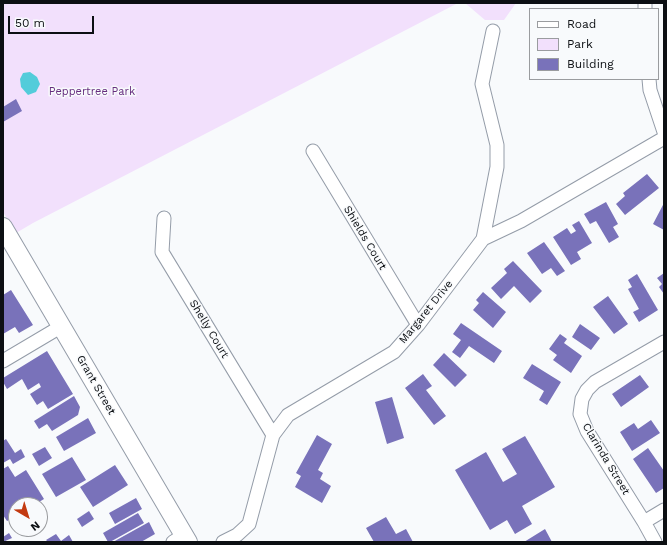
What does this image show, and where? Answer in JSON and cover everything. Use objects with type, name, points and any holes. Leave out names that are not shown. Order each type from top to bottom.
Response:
[{"type":"main road","name":"Grant Street","points":[[3,228],[62,326],[182,540]]},
{"type":"street","points":[[483,239],[497,167],[497,145],[482,84],[492,31]]},
{"type":"street","points":[[649,80],[650,90],[664,132]]},
{"type":"street","name":"Margaret Drive","points":[[223,542],[237,535],[249,524],[273,435],[288,415],[394,352],[418,325],[483,239],[521,221],[664,138]]},
{"type":"street","name":"Shields Court","points":[[313,151],[418,325]]},
{"type":"street","name":"Shelly Court","points":[[164,218],[162,252],[273,435]]},
{"type":"street","points":[[3,361],[62,326]]},
{"type":"street","name":"Clarinda Street","points":[[655,542],[587,431],[580,414],[582,399],[587,390],[595,382],[664,342]]},
{"type":"street","points":[[644,522],[664,510]]},
{"type":"green space","name":"Peppertree Park","points":[[3,3],[458,3],[16,233],[3,212]]},
{"type":"green space","points":[[465,3],[516,3],[504,20],[485,20]]},
{"type":"water","points":[[30,72],[37,77],[40,84],[36,92],[28,95],[21,87],[20,79],[23,73]]},
{"type":"building","points":[[16,99],[22,111],[3,122],[3,107]]},
{"type":"building","points":[[647,174],[659,188],[625,215],[616,204],[625,196],[623,193]]},
{"type":"building","points":[[606,202],[618,224],[613,227],[619,237],[609,243],[596,221],[590,224],[584,214]]},
{"type":"building","points":[[664,203],[664,230],[653,224]]},
{"type":"building","points":[[579,221],[592,243],[577,252],[581,259],[571,265],[553,237],[567,228],[571,234],[576,231],[572,225]]},
{"type":"building","points":[[544,242],[565,271],[557,276],[551,268],[542,274],[527,253]]},
{"type":"building","points":[[513,261],[542,291],[530,303],[514,286],[501,299],[491,288],[507,273],[504,269]]},
{"type":"building","points":[[664,273],[664,294],[659,287],[662,284],[657,278]]},
{"type":"building","points":[[637,274],[658,310],[639,322],[633,312],[639,309],[628,289],[632,287],[628,280]]},
{"type":"building","points":[[11,290],[33,325],[19,333],[15,327],[3,334],[3,295]]},
{"type":"building","points":[[483,292],[506,312],[493,328],[473,310],[479,303],[476,300]]},
{"type":"building","points":[[608,296],[628,324],[614,334],[593,307]]},
{"type":"building","points":[[461,323],[502,351],[494,363],[469,346],[460,358],[452,352],[461,340],[453,334]]},
{"type":"building","points":[[580,324],[600,338],[591,350],[572,337]]},
{"type":"building","points":[[560,334],[567,339],[564,343],[582,356],[571,373],[553,360],[557,355],[549,349]]},
{"type":"building","points":[[47,351],[73,394],[48,409],[43,401],[37,405],[30,394],[41,387],[39,383],[28,390],[22,379],[7,389],[3,382],[3,378]]},
{"type":"building","points":[[444,353],[467,375],[455,387],[433,365]]},
{"type":"building","points":[[532,364],[561,382],[547,405],[539,400],[544,391],[523,378]]},
{"type":"building","points":[[423,374],[432,386],[426,390],[446,416],[434,425],[405,388]]},
{"type":"building","points":[[640,375],[649,387],[621,407],[612,394]]},
{"type":"building","points":[[74,396],[80,407],[78,415],[52,431],[47,424],[39,429],[34,421]]},
{"type":"building","points":[[392,397],[404,438],[387,444],[375,402]]},
{"type":"building","points":[[88,418],[96,433],[64,451],[56,437]]},
{"type":"building","points":[[651,420],[660,433],[632,451],[620,432],[634,423],[638,429]]},
{"type":"building","points":[[317,435],[332,444],[318,470],[323,473],[320,479],[331,486],[322,503],[295,487],[301,476],[296,473]]},
{"type":"building","points":[[525,436],[555,487],[522,506],[532,524],[515,534],[507,520],[490,530],[455,470],[486,452],[503,482],[517,474],[502,449]]},
{"type":"building","points":[[6,439],[15,453],[21,449],[25,457],[13,464],[10,459],[3,463],[3,441]]},
{"type":"building","points":[[45,447],[52,458],[39,466],[32,454]]},
{"type":"building","points":[[648,448],[664,471],[664,488],[656,493],[633,459]]},
{"type":"building","points":[[72,457],[86,480],[56,497],[42,474]]},
{"type":"building","points":[[115,465],[128,485],[93,507],[80,487]]},
{"type":"building","points":[[8,466],[15,477],[26,470],[43,497],[8,497],[7,521],[3,515],[3,469]]},
{"type":"building","points":[[136,498],[142,509],[115,524],[109,513]]},
{"type":"building","points":[[89,511],[94,519],[82,527],[77,519]]},
{"type":"building","points":[[138,513],[144,523],[108,542],[103,533]]},
{"type":"building","points":[[386,517],[396,534],[406,529],[413,542],[374,542],[366,528]]},
{"type":"building","points":[[149,522],[155,534],[141,542],[113,542]]},
{"type":"building","points":[[545,529],[552,542],[524,542]]},
{"type":"building","points":[[8,534],[8,537],[12,538],[3,542],[3,537]]},
{"type":"building","points":[[56,534],[61,541],[69,535],[73,542],[48,542],[46,540]]}]
